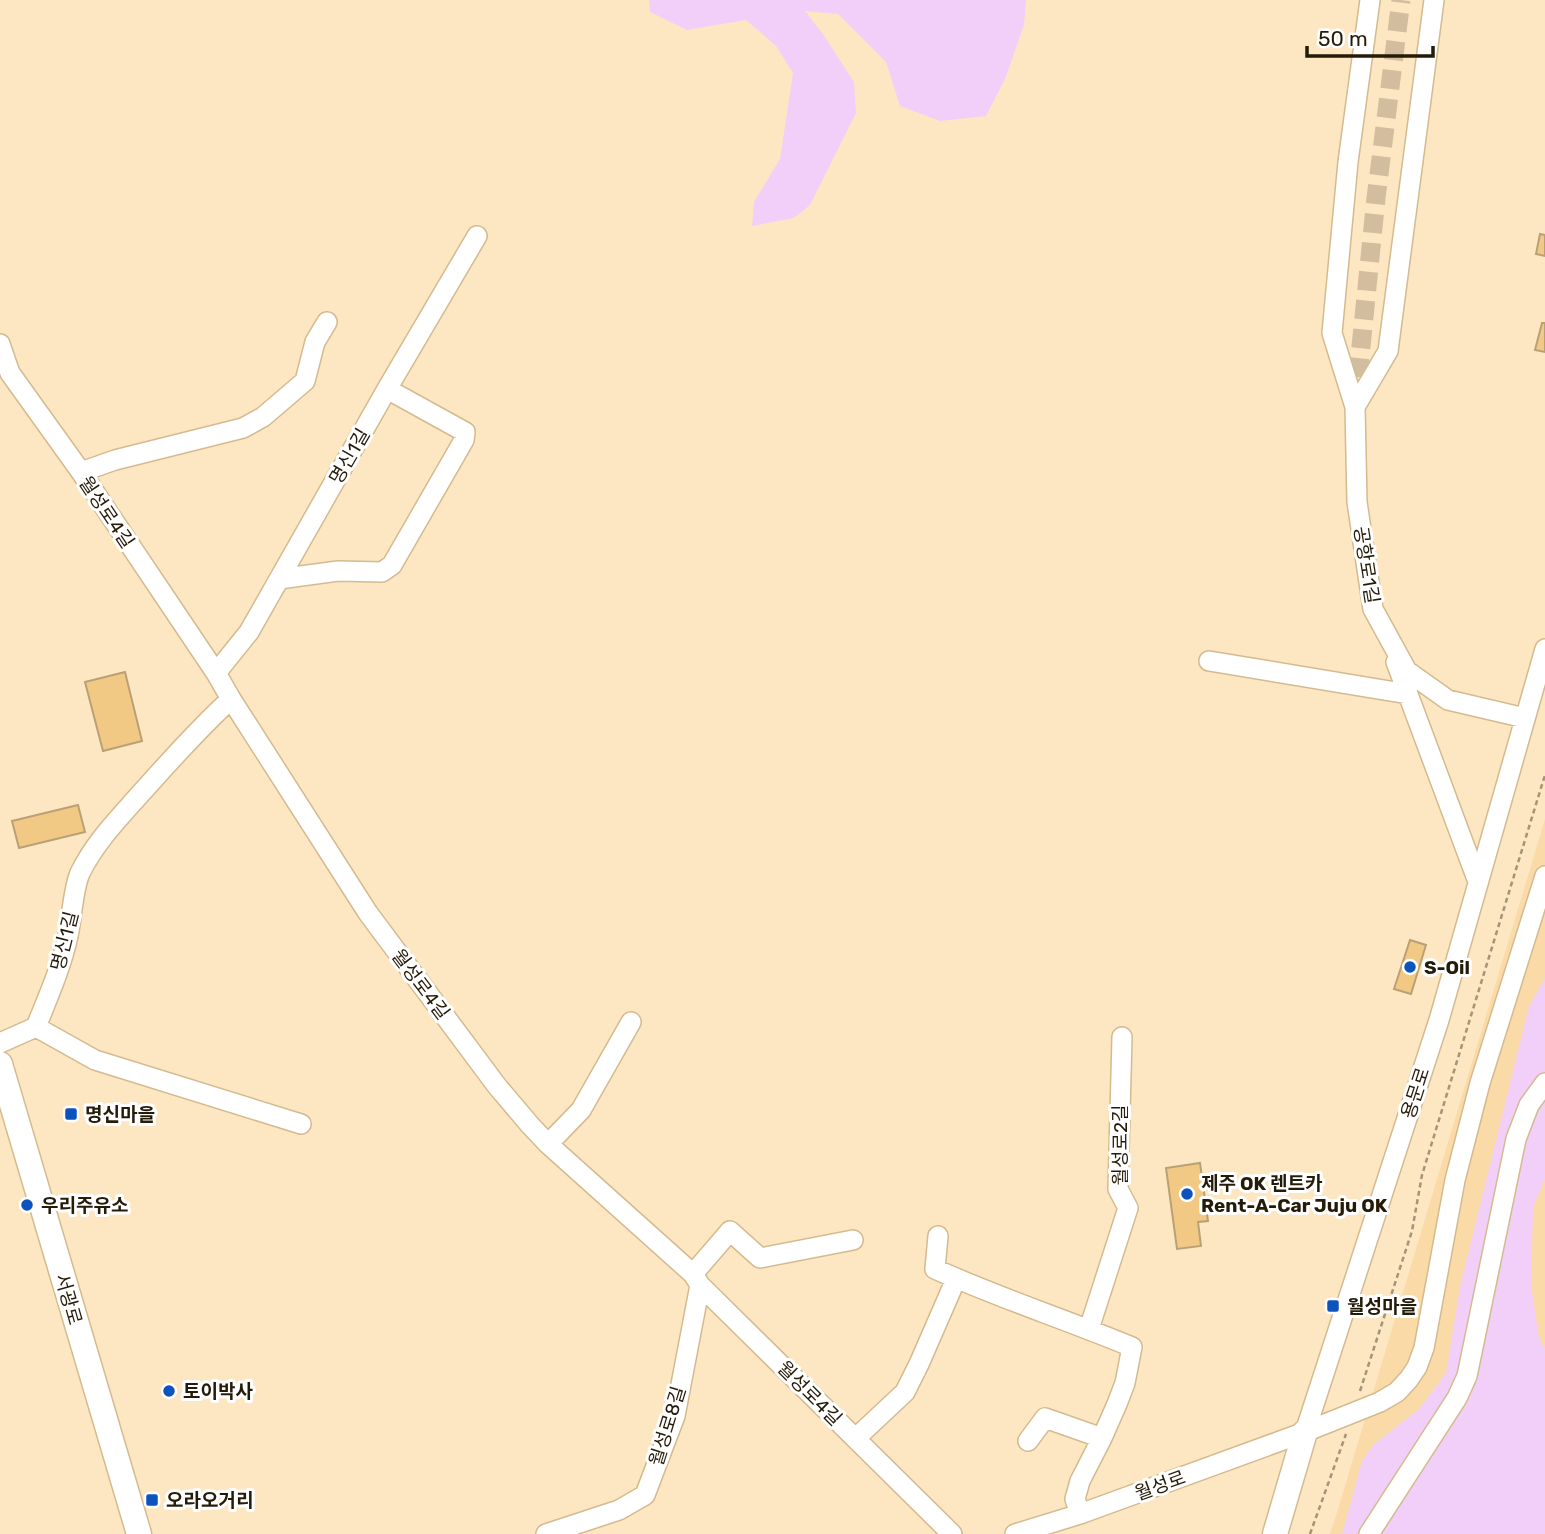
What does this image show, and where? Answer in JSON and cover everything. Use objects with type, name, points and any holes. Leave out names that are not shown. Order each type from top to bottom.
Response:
[{"type":"main road","name":"서광로","points":[[0,1064],[139,1534]]},
{"type":"main road","name":"용문로","points":[[1275,1534],[1305,1432]]},
{"type":"street","name":"공항로1길","points":[[1370,0],[1348,162],[1332,333],[1355,407],[1357,502],[1373,609],[1407,671],[1448,700],[1524,718]]},
{"type":"street","points":[[1355,407],[1388,351],[1434,0]]},
{"type":"street","name":"명신1길","points":[[216,673],[248,632],[477,236]]},
{"type":"street","points":[[81,472],[115,460],[243,428],[264,417],[305,381],[315,342],[327,322]]},
{"type":"street","name":"월성로4길","points":[[0,344],[10,373],[81,472],[216,673],[368,913],[497,1086],[548,1144],[696,1279],[952,1534]]},
{"type":"street","points":[[279,579],[338,571],[382,572],[392,565],[464,440],[465,432],[387,389]]},
{"type":"street","points":[[1382,625],[1478,882]]},
{"type":"street","name":"용문로","points":[[1305,1432],[1439,1020],[1545,649]]},
{"type":"street","points":[[1209,662],[1408,694]]},
{"type":"street","name":"명신1길","points":[[36,1027],[52,988],[67,937],[79,876],[89,858],[113,824],[205,723],[231,699]]},
{"type":"street","name":"월성로","points":[[1015,1534],[1067,1522],[1305,1432],[1380,1402],[1397,1392],[1409,1379],[1424,1348],[1455,1180],[1480,1083],[1545,876]]},
{"type":"street","points":[[548,1144],[581,1110],[631,1022]]},
{"type":"street","points":[[0,1043],[36,1027],[95,1060],[301,1124]]},
{"type":"street","name":"월성로2길","points":[[1089,1329],[1128,1209],[1118,1189],[1122,1037]]},
{"type":"street","points":[[1369,1534],[1457,1398],[1467,1376],[1516,1139],[1529,1105],[1545,1083]]},
{"type":"street","points":[[696,1279],[730,1231],[760,1258],[853,1240]]},
{"type":"street","points":[[939,1236],[934,1269],[1132,1348],[1125,1383],[1080,1482],[1067,1522]]},
{"type":"street","name":"월성로8길","points":[[546,1534],[580,1529],[645,1495],[675,1416],[696,1279]]},
{"type":"street","points":[[856,1438],[905,1392],[956,1279]]},
{"type":"street","points":[[1028,1441],[1045,1418],[1102,1438]]},
{"type":"path","points":[[1310,1534],[1412,1231],[1422,1175],[1545,775]]},
{"type":"shaded area","points":[[649,0],[1026,0],[1024,25],[1005,79],[986,116],[940,121],[900,106],[886,62],[838,14],[805,11],[854,82],[856,113],[810,205],[794,218],[752,226],[754,202],[780,159],[793,73],[776,46],[746,20],[687,30],[650,12]]},
{"type":"shaded area","points":[[1545,819],[1545,1534],[1330,1534],[1339,1506]]},
{"type":"shaded area","points":[[1545,978],[1545,1178],[1533,1208],[1531,1285],[1539,1338],[1545,1349],[1545,1534],[1342,1534],[1362,1461],[1373,1445],[1419,1409],[1446,1373],[1460,1287],[1529,1006]]},
{"type":"building","points":[[1540,234],[1545,235],[1545,256],[1536,254]]},
{"type":"building","points":[[1542,323],[1545,323],[1545,352],[1535,350]]},
{"type":"building","points":[[125,672],[142,741],[103,751],[85,682]]},
{"type":"building","points":[[78,805],[85,832],[19,848],[12,821]]},
{"type":"building","name":"S-Oil","points":[[1410,940],[1426,945],[1411,994],[1394,989]]},
{"type":"building","name":"제주 OK 렌트카 Rent-A-Car Juju OK","points":[[1200,1163],[1208,1221],[1198,1222],[1201,1246],[1177,1249],[1166,1168]]},
{"type":"tunnel","points":[[1355,406],[1376,198],[1401,0]]},
{"type":"place","name":"S-Oil","points":[[1410,967]]},
{"type":"place","name":"명신마을","points":[[71,1114]]},
{"type":"place","name":"제주 OK 렌트카 Rent-A-Car Juju OK","points":[[1187,1194]]},
{"type":"place","name":"우리주유소","points":[[27,1205]]},
{"type":"place","name":"월성마을","points":[[1333,1306]]},
{"type":"place","name":"토이박사","points":[[169,1391]]},
{"type":"place","name":"오라오거리","points":[[152,1500]]}]
